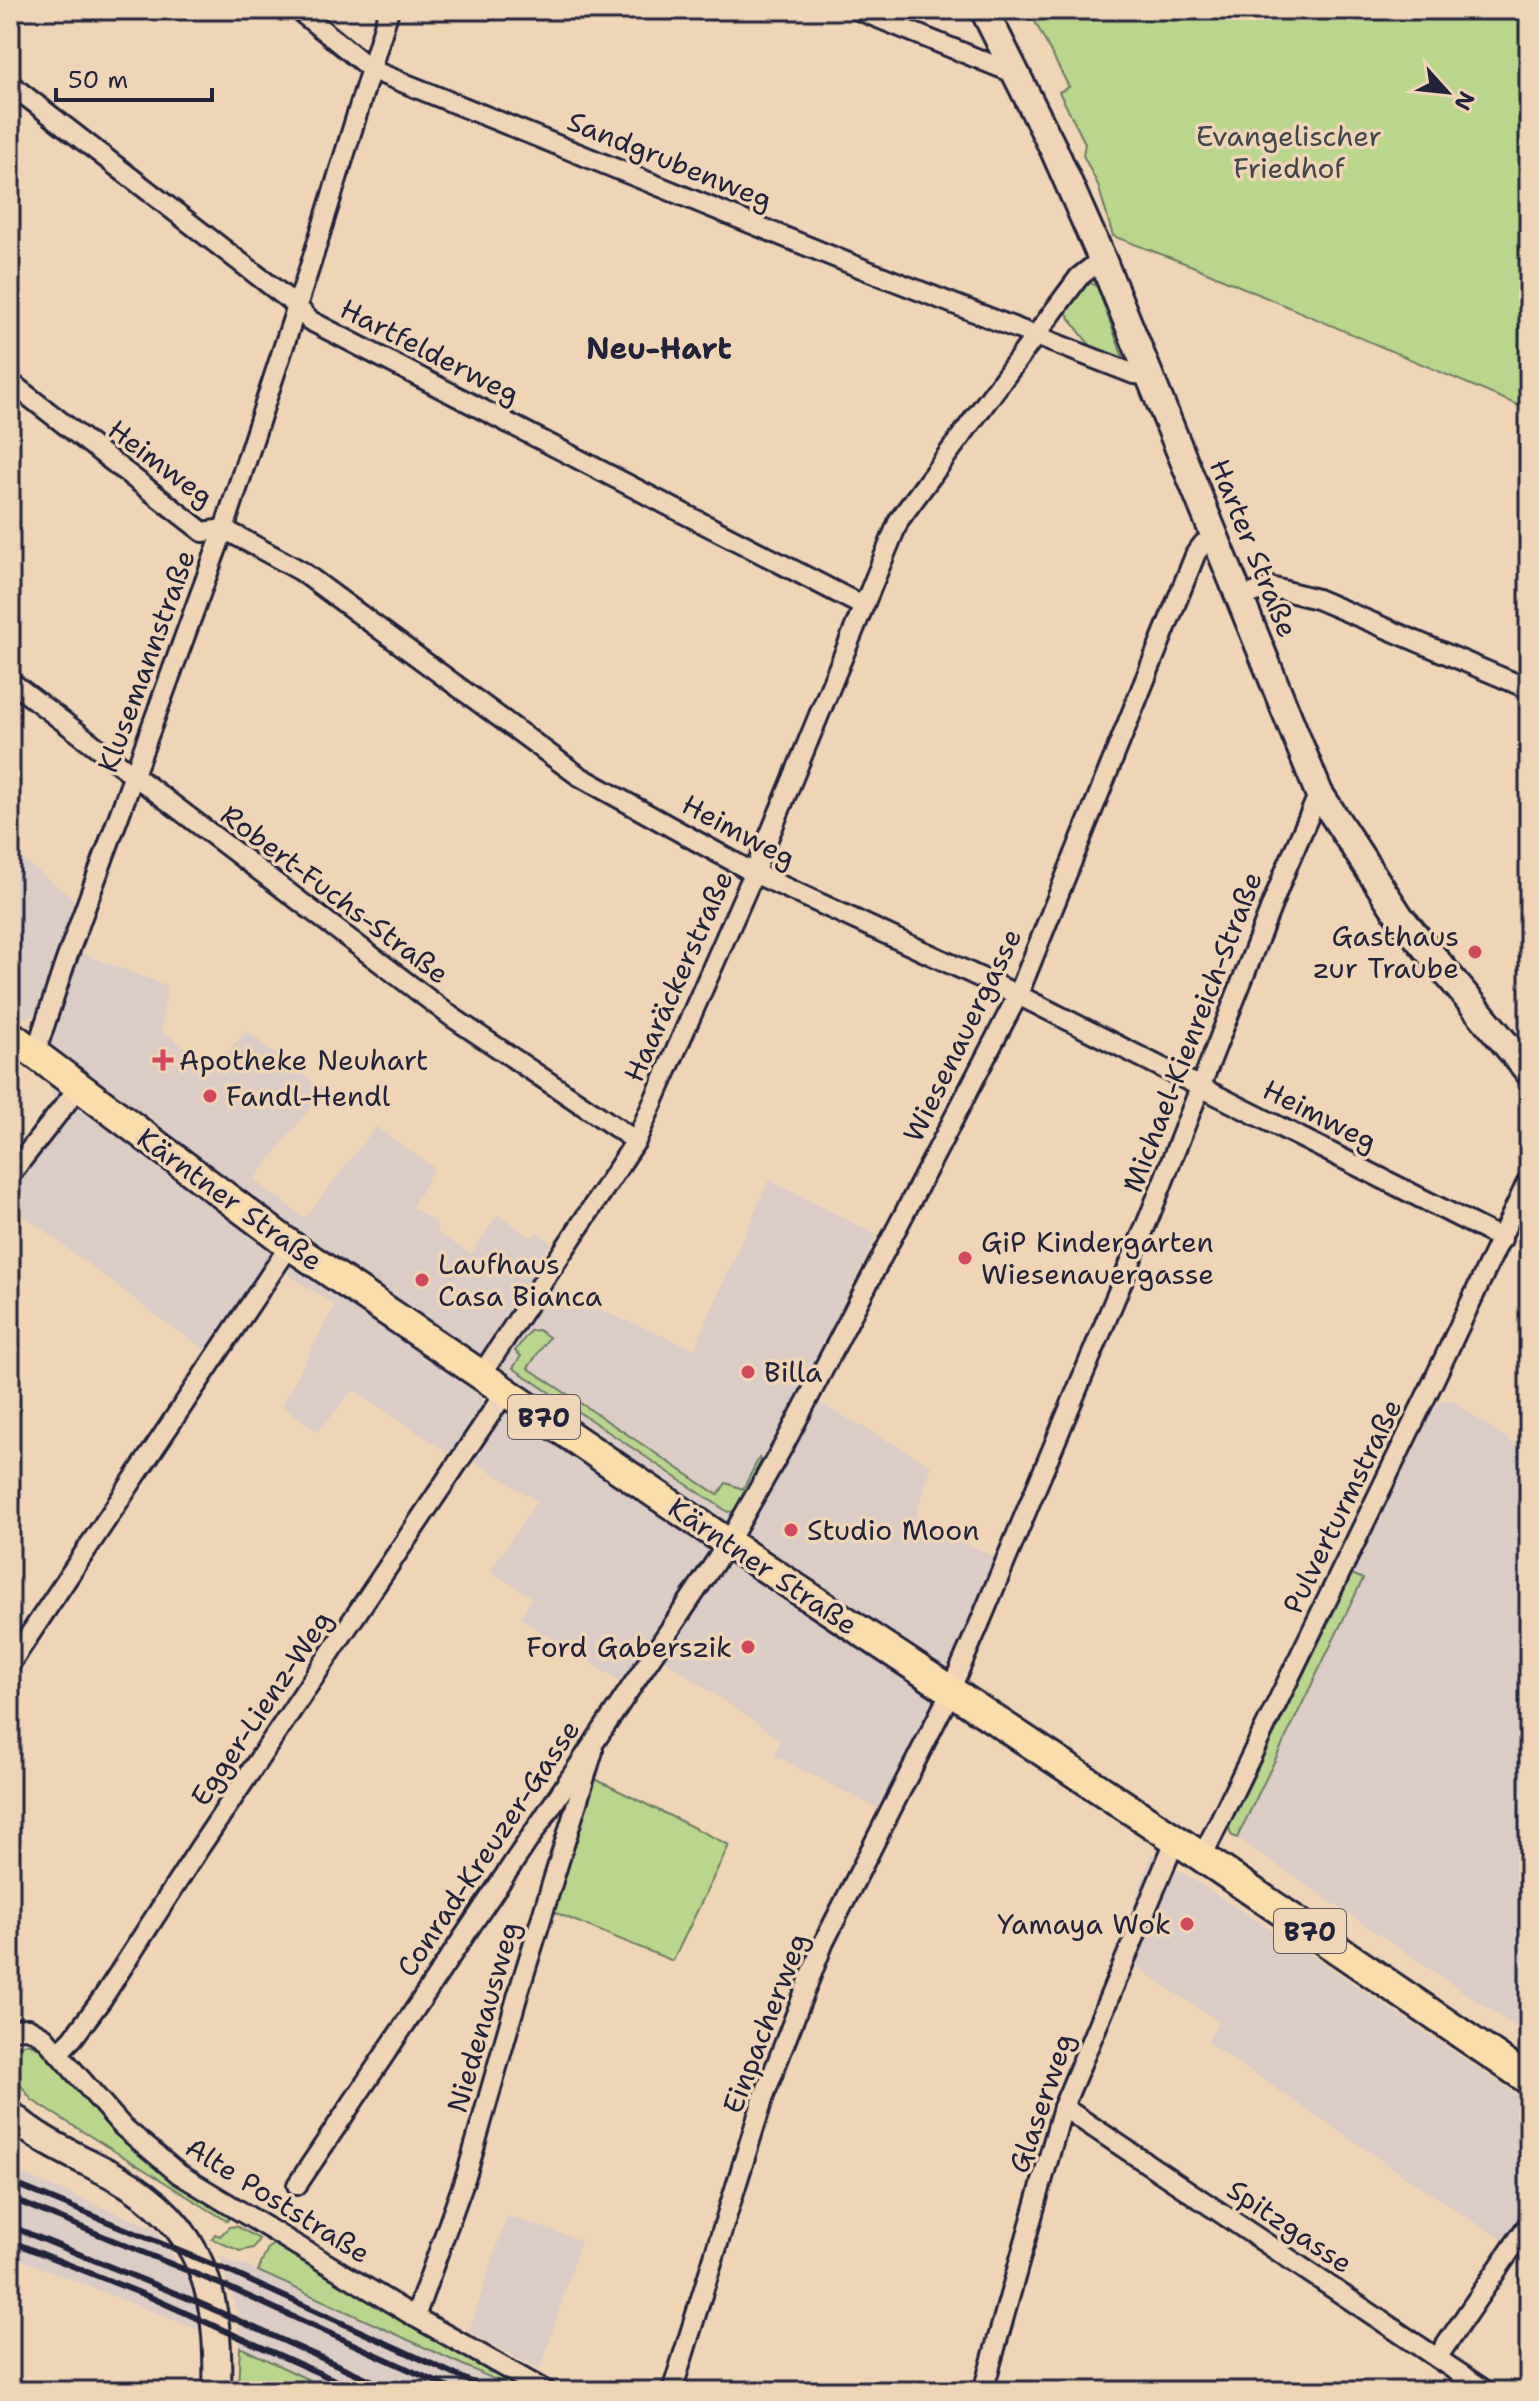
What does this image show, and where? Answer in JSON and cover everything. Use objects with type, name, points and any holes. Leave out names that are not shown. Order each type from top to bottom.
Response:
[{"type":"main road","name":"Harter Straße","points":[[984,10],[1018,75],[1102,259],[1319,793],[1400,917],[1529,1072]]},
{"type":"main road","name":"Kärntner Straße","points":[[10,1035],[290,1245],[1529,2080]]},
{"type":"main road","points":[[10,2114],[39,2137],[139,2190],[164,2211],[184,2235],[202,2267],[213,2301],[218,2344],[217,2391]]},
{"type":"street","name":"Sandgrubenweg","points":[[298,10],[372,70],[866,270],[1037,335]]},
{"type":"street","name":"Klusemannstraße","points":[[35,1054],[65,963],[224,529],[389,10]]},
{"type":"street","points":[[858,10],[1018,75]]},
{"type":"street","name":"Hartfelderweg","points":[[10,84],[297,306],[309,320],[863,606]]},
{"type":"street","name":"Haaräckerstraße","points":[[481,1375],[636,1141],[754,873],[899,520],[1079,277],[1102,259]]},
{"type":"street","points":[[1037,335],[1137,375],[1150,375]]},
{"type":"street","name":"Heimweg","points":[[10,382],[203,532],[224,529],[301,571],[579,776],[754,873],[1018,995],[1502,1239]]},
{"type":"street","name":"Wiesenauergasse","points":[[728,1543],[785,1443],[1018,995],[1196,553],[1214,538]]},
{"type":"street","points":[[1239,598],[1270,587],[1317,599],[1529,689]]},
{"type":"street","name":"Robert-Fuchs-Straße","points":[[10,681],[452,1017],[636,1141]]},
{"type":"street","name":"Michael-Kienreich-Straße","points":[[950,1690],[1088,1365],[1319,793]]},
{"type":"street","points":[[10,1175],[79,1087]]},
{"type":"street","name":"Pulverturmstraße","points":[[1202,1857],[1529,1178]]},
{"type":"street","points":[[10,1664],[290,1245]]},
{"type":"street","name":"Egger-Lienz-Weg","points":[[58,2053],[102,1999],[198,1850],[506,1391]]},
{"type":"street","name":"Conrad-Kreuzer-Gasse","points":[[297,2185],[728,1543]]},
{"type":"street","name":"Einpacherweg","points":[[672,2391],[764,2096],[824,1942],[950,1690]]},
{"type":"street","name":"Niedenausweg","points":[[415,2317],[467,2173],[599,1731]]},
{"type":"street","name":"Glaserweg","points":[[983,2391],[1063,2107],[1175,1841]]},
{"type":"street","name":"Alte Poststraße","points":[[10,2029],[34,2030],[44,2037],[122,2126],[164,2163],[415,2317],[546,2391]]},
{"type":"street","name":"Spitzgasse","points":[[1063,2107],[1486,2391]]},
{"type":"street","points":[[1437,2358],[1529,2223]]},
{"type":"shaded area","points":[[20,857],[77,902],[64,939],[78,952],[167,986],[161,1031],[212,1066],[248,1031],[324,1090],[254,1180],[305,1218],[376,1127],[434,1168],[412,1207],[435,1222],[438,1233],[471,1254],[498,1215],[531,1238],[537,1232],[551,1243],[532,1272],[581,1302],[694,1349],[769,1180],[877,1235],[800,1392],[931,1465],[914,1522],[1005,1561],[978,1627],[881,1810],[774,1755],[781,1740],[662,1658],[636,1697],[621,1682],[520,1618],[532,1597],[490,1571],[537,1501],[474,1461],[452,1455],[353,1390],[318,1431],[282,1406],[335,1305],[275,1266],[215,1356],[166,1323],[10,1205],[10,1159],[54,1102],[36,1015],[23,1017],[10,1006],[10,869]]},
{"type":"shaded area","points":[[1451,1400],[1529,1454],[1529,2036],[1237,1838],[1363,1579],[1352,1574],[1435,1406],[1441,1401]]},
{"type":"shaded area","points":[[1151,1853],[1311,1955],[1529,2103],[1529,2256],[1207,2042],[1219,2022],[1144,1972],[1117,1947]]},
{"type":"shaded area","points":[[10,2170],[156,2229],[190,2283],[199,2311],[201,2331],[10,2255]]},
{"type":"shaded area","points":[[507,2216],[581,2240],[540,2370],[469,2332]]},
{"type":"shaded area","points":[[220,2257],[243,2264],[520,2391],[332,2391],[240,2347],[237,2312]]},
{"type":"green space","name":"Evangelischer Friedhof","points":[[1029,10],[1529,10],[1529,410],[1195,267],[1113,236],[1098,185],[1083,155],[1085,143],[1059,92],[1069,87]]},
{"type":"green space","points":[[1083,283],[1097,287],[1124,360],[1104,356],[1096,350],[1063,308]]},
{"type":"green space","points":[[538,1330],[549,1337],[528,1368],[718,1495],[726,1483],[743,1489],[759,1458],[761,1461],[735,1511],[728,1512],[513,1368],[521,1356],[515,1351],[530,1331]]},
{"type":"green space","points":[[1352,1574],[1363,1579],[1237,1838],[1231,1835],[1229,1827]]},
{"type":"green space","points":[[595,1779],[729,1845],[673,1961],[551,1911]]},
{"type":"green space","points":[[26,2043],[44,2049],[116,2133],[144,2159],[172,2181],[230,2217],[227,2221],[32,2100],[10,2071],[14,2055],[10,2050]]},
{"type":"green space","points":[[236,2226],[259,2239],[253,2248],[240,2251],[212,2239],[215,2234],[220,2236],[229,2227]]},
{"type":"green space","points":[[274,2244],[529,2391],[520,2391],[258,2271],[268,2248]]},
{"type":"green space","points":[[240,2347],[332,2391],[238,2391]]},
{"type":"railway","points":[[10,2182],[226,2270],[491,2391]]},
{"type":"railway","points":[[10,2198],[232,2289],[456,2391]]},
{"type":"railway","points":[[10,2226],[197,2302],[395,2391]]},
{"type":"railway","points":[[10,2241],[150,2297],[359,2391]]},
{"type":"place","name":"Gasthaus zur Traube","points":[[1475,952]]},
{"type":"place","name":"Apotheke Neuhart","points":[[163,1060]]},
{"type":"place","name":"Fandl-Hendl","points":[[210,1096]]},
{"type":"place","name":"GiP Kindergarten Wiesenauergasse","points":[[965,1258]]},
{"type":"place","name":"Laufhaus Casa Bianca","points":[[422,1280]]},
{"type":"place","name":"Billa","points":[[748,1372]]},
{"type":"place","name":"Studio Moon","points":[[791,1530]]},
{"type":"place","name":"Ford Gaberszik","points":[[748,1647]]},
{"type":"place","name":"Yamaya Wok","points":[[1187,1924]]},
{"type":"district","name":"Neu-Hart","points":[[659,348]]}]
